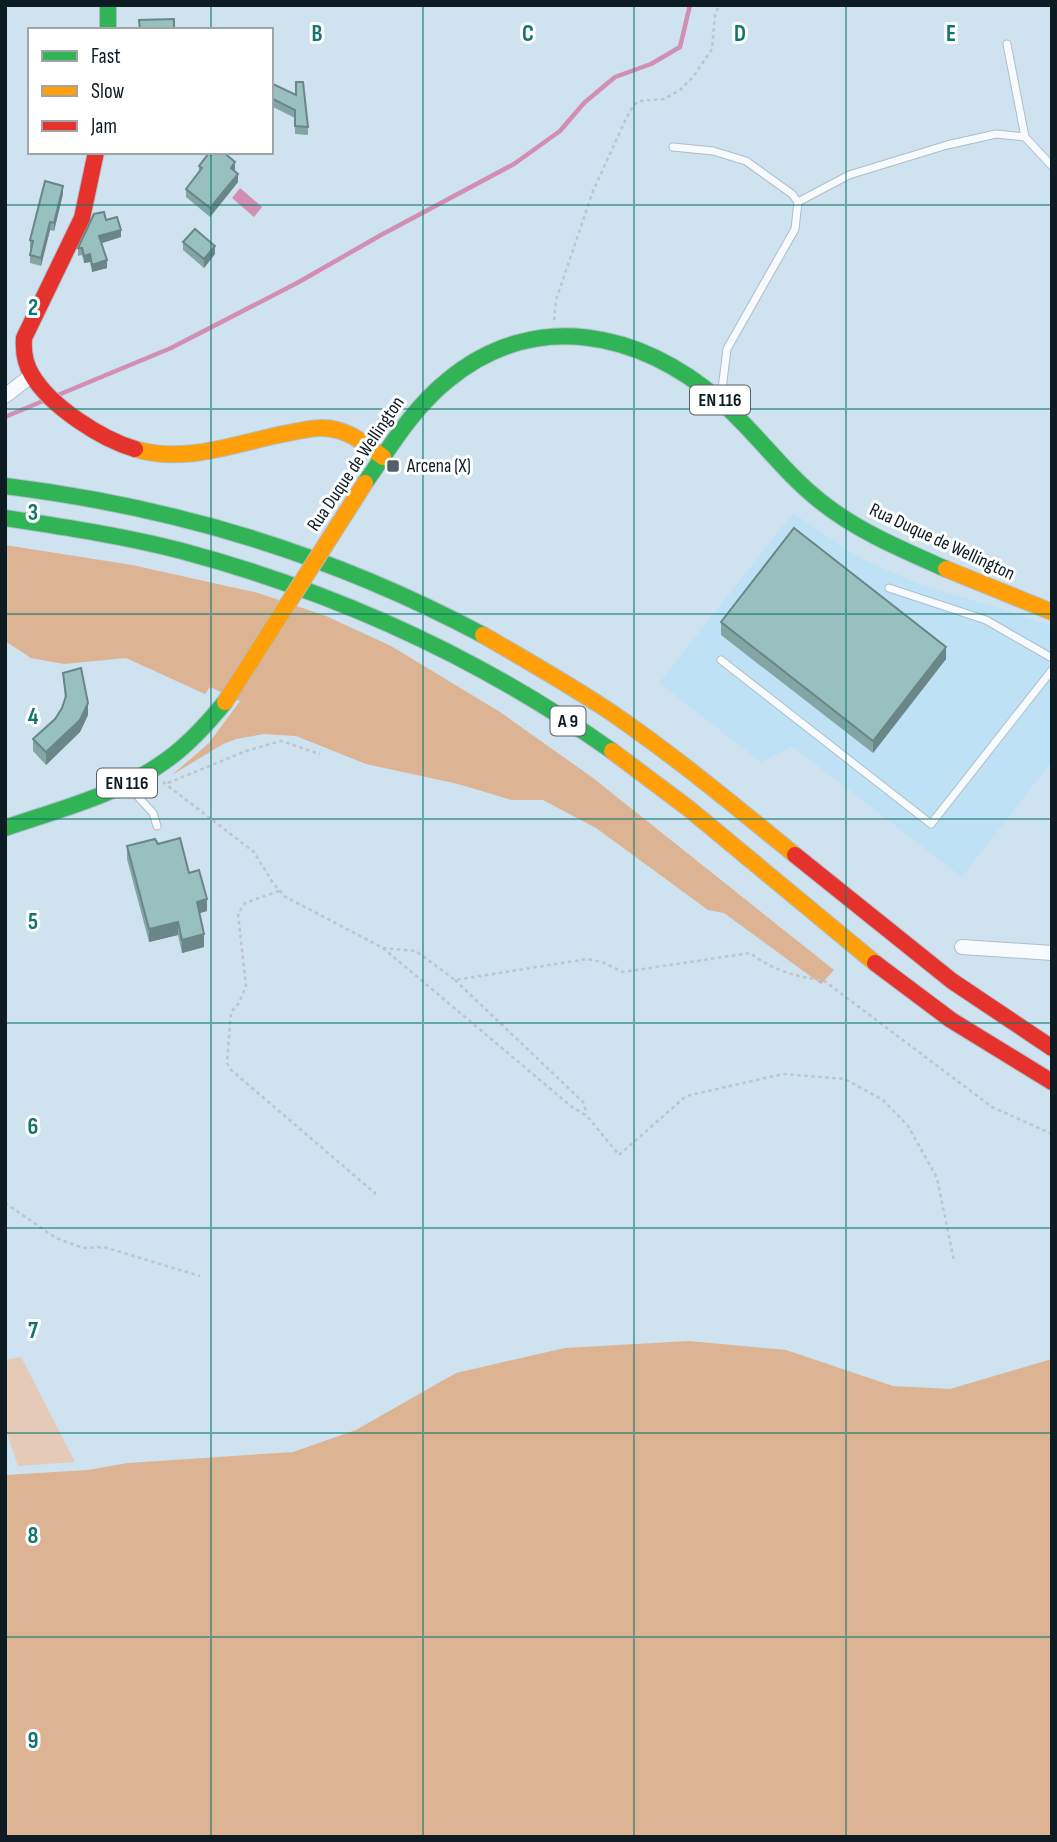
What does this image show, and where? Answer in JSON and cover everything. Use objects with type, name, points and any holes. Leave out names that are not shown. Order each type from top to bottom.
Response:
[{"type":"main road","points":[[108,5],[108,28]]},
{"type":"main road","points":[[96,154],[82,218],[24,338],[23,356],[44,391],[111,441],[154,454],[181,455],[259,438],[329,428],[354,438],[383,457]]},
{"type":"main road","name":"Rua Duque de Wellington","points":[[5,828],[126,784],[188,743],[225,702],[365,483],[428,397],[453,374],[485,355],[517,344],[551,337],[576,336],[604,339],[654,355],[687,375],[720,401],[794,480],[831,510],[942,568],[1052,612]]},
{"type":"main road","name":"A 9","points":[[5,486],[123,503],[258,539],[376,582],[490,638],[585,693],[662,749],[940,974],[1052,1048]]},
{"type":"main road","name":"A 9","points":[[5,517],[118,534],[247,569],[364,611],[470,663],[566,719],[655,782],[920,998],[1052,1082]]},
{"type":"street","points":[[5,396],[32,375]]},
{"type":"street","points":[[962,947],[1052,953]]},
{"type":"lane","points":[[1007,44],[1026,136],[1052,166]]},
{"type":"lane","points":[[798,202],[849,175],[947,145],[996,134],[1026,136]]},
{"type":"lane","points":[[673,147],[713,151],[746,161],[792,194],[798,202],[795,229],[727,349],[720,401]]},
{"type":"lane","points":[[889,588],[986,620],[1052,658]]},
{"type":"lane","points":[[721,660],[931,824],[1052,670]]},
{"type":"lane","points":[[126,784],[153,813],[158,826]]},
{"type":"path","points":[[551,337],[556,300],[593,191],[625,121],[639,101],[664,99],[680,90],[693,77],[712,49],[715,15],[719,5]]},
{"type":"path","points":[[164,784],[246,751],[281,741],[320,754]]},
{"type":"path","points":[[150,770],[164,784],[254,852],[284,896],[383,948],[572,1107],[587,1116],[619,1155],[686,1096],[783,1074],[845,1080],[883,1100],[908,1126],[937,1178],[954,1261]]},
{"type":"path","points":[[279,891],[245,903],[238,914],[246,986],[239,1003],[231,1012],[227,1063],[231,1070],[376,1194]]},
{"type":"path","points":[[383,948],[416,951],[455,980],[583,1102],[587,1116]]},
{"type":"path","points":[[455,980],[587,959],[602,962],[623,972],[750,953],[774,969],[798,977],[823,980],[992,1107],[1052,1134]]},
{"type":"path","points":[[5,1203],[57,1238],[83,1248],[104,1247],[200,1276]]},
{"type":"shaded area","points":[[240,188],[262,207],[254,217],[232,198]]},
{"type":"shaded area","points":[[793,513],[860,558],[921,585],[1006,610],[1052,627],[1052,761],[962,877],[792,746],[761,762],[659,683]]},
{"type":"shaded area","points":[[5,545],[132,565],[258,593],[326,616],[391,646],[500,712],[593,778],[834,970],[821,984],[724,913],[708,910],[596,828],[543,800],[512,800],[458,784],[366,764],[296,736],[264,734],[236,739],[172,775],[209,743],[240,701],[210,687],[205,694],[126,658],[64,664],[31,658],[5,641]]},
{"type":"shaded area","points":[[689,1341],[786,1350],[893,1386],[950,1389],[1052,1359],[1052,1837],[5,1837],[5,1475],[88,1470],[128,1463],[293,1452],[356,1430],[456,1373],[565,1348]]},
{"type":"shaded area","points":[[21,1357],[75,1462],[18,1466],[5,1428],[5,1360]]},
{"type":"building","points":[[174,19],[174,28],[140,28],[139,20]]},
{"type":"building","points":[[296,82],[303,82],[308,127],[295,126],[295,110],[273,99],[273,84],[296,95]]},
{"type":"building","points":[[208,154],[225,154],[235,162],[231,168],[238,174],[210,208],[186,189],[202,168],[199,166]]},
{"type":"building","points":[[45,181],[63,186],[54,223],[50,222],[41,258],[30,255],[33,241],[30,240]]},
{"type":"building","points":[[104,212],[106,220],[117,217],[121,230],[99,236],[107,260],[92,265],[90,254],[84,256],[82,248],[78,248],[94,214]]},
{"type":"building","points":[[195,229],[215,246],[204,259],[183,242]]},
{"type":"building","points":[[794,528],[946,647],[873,741],[721,622]]},
{"type":"building","points":[[81,668],[88,703],[80,720],[46,752],[33,739],[55,719],[62,708],[66,696],[63,673]]},
{"type":"building","points":[[180,838],[189,873],[199,870],[207,899],[197,902],[204,934],[182,940],[178,922],[149,929],[127,846],[155,839],[158,844]]},
{"type":"waterway","points":[[58,395],[171,348],[297,283],[514,164],[560,131],[584,103],[615,77],[651,64],[680,47],[690,5]]},
{"type":"waterway","points":[[5,417],[43,401]]},
{"type":"traffic: fast","points":[[108,5],[108,28]]},
{"type":"traffic: fast","points":[[365,483],[403,428],[435,391],[481,358],[516,343],[551,337],[586,338],[621,345],[655,358],[688,376],[732,412],[793,477],[834,512],[881,539],[946,569]]},
{"type":"traffic: fast","points":[[5,486],[130,507],[251,538],[368,580],[483,635]]},
{"type":"traffic: fast","points":[[5,518],[94,532],[182,551],[239,568],[351,608],[459,658],[511,687],[612,751]]},
{"type":"traffic: fast","points":[[5,828],[90,800],[150,771],[191,739],[225,702]]},
{"type":"traffic: slow","points":[[135,449],[172,454],[209,451],[323,428],[349,434],[383,457]]},
{"type":"traffic: slow","points":[[225,702],[365,483]]},
{"type":"traffic: slow","points":[[946,569],[1052,612]]},
{"type":"traffic: slow","points":[[483,635],[612,713],[705,782],[795,855]]},
{"type":"traffic: slow","points":[[612,751],[688,808],[875,963]]},
{"type":"traffic: jam","points":[[96,154],[82,218],[24,338],[24,353],[32,375],[51,398],[77,420],[107,438],[135,449]]},
{"type":"traffic: jam","points":[[795,855],[952,981],[1052,1048]]},
{"type":"traffic: jam","points":[[875,963],[951,1020],[1052,1082]]},
{"type":"place","name":"Arcena (X)","points":[[393,466]]}]
